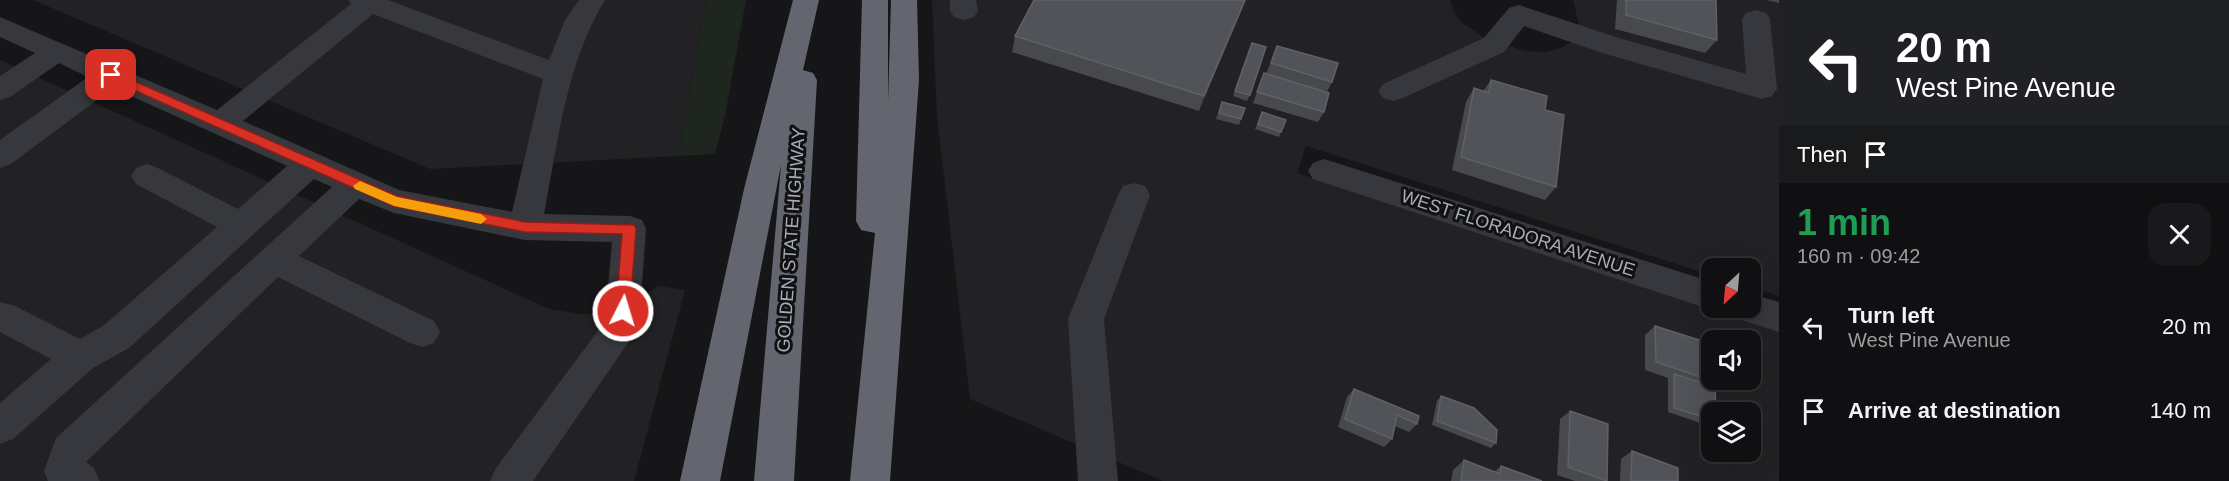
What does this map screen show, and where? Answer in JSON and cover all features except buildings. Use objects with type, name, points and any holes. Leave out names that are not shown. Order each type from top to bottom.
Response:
[{"type":"highway","points":[[700,481],[760,189],[807,0]]},
{"type":"highway","name":"GOLDEN STATE HIGHWAY","points":[[774,481],[807,0]]},
{"type":"highway","points":[[869,481],[875,0]]},
{"type":"highway","points":[[869,481],[904,80],[904,0]]},
{"type":"street","points":[[525,227],[559,74],[584,10],[592,0]]},
{"type":"street","points":[[220,124],[368,1],[559,74]]},
{"type":"street","points":[[1393,91],[1494,45],[1520,7],[1609,45],[1762,90],[1756,20]]},
{"type":"street","points":[[0,26],[394,201],[525,227],[630,229],[623,311],[612,340],[510,481]]},
{"type":"street","points":[[0,90],[57,51]]},
{"type":"street","points":[[0,156],[111,75]]},
{"type":"street","points":[[0,427],[80,357],[116,337],[310,164]]},
{"type":"street","name":"WEST FLORADORA AVENUE","points":[[1324,171],[1701,292]]},
{"type":"street","points":[[147,176],[241,225]]},
{"type":"street","points":[[80,481],[63,471],[70,451],[355,184]]},
{"type":"street","points":[[1098,481],[1086,319],[1134,195]]},
{"type":"street","points":[[275,260],[422,332]]},
{"type":"street","points":[[1761,312],[1779,317]]},
{"type":"street","points":[[3,316],[80,357]]},
{"type":"shaded area","points":[[33,0],[706,0],[678,156],[430,169]]},
{"type":"shaded area","points":[[706,0],[746,0],[725,116],[715,154],[678,156]]},
{"type":"shaded area","points":[[932,0],[1450,0],[1454,12],[1462,23],[1490,41],[1526,51],[1544,52],[1559,49],[1570,43],[1577,35],[1579,25],[1573,0],[1779,0],[1779,296],[1761,290],[1761,258],[1701,258],[1701,272],[1306,146],[1297,173],[1701,305],[1701,318],[1739,318],[1779,331],[1779,481],[1163,481],[970,399],[937,116]]},
{"type":"shaded area","points":[[0,60],[549,309],[580,314],[608,314],[634,302],[658,286],[685,290],[634,481],[0,481]]},
{"type":"slow traffic","points":[[360,186],[394,201],[481,219]]},
{"type":"route","points":[[111,75],[394,201],[525,227],[630,229],[623,311]]}]
